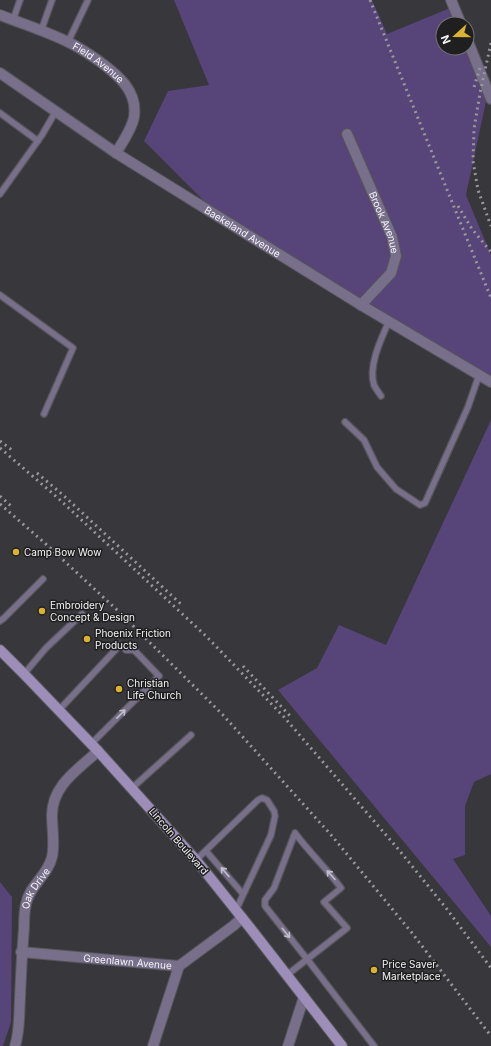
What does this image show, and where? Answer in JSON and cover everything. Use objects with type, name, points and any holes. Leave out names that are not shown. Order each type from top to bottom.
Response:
[{"type":"main road","name":"Lincoln Boulevard","points":[[0,650],[95,747],[196,860],[342,1046]]},
{"type":"street","points":[[451,0],[458,16]]},
{"type":"street","name":"Field Avenue","points":[[0,15],[68,42],[88,53],[116,74],[126,85],[132,97],[134,118],[116,153]]},
{"type":"street","points":[[475,56],[489,86],[491,99]]},
{"type":"street","name":"Baekeland Avenue","points":[[0,73],[116,153],[361,305],[491,382]]},
{"type":"street","name":"Brook Avenue","points":[[346,134],[392,237],[396,256],[391,273],[361,305]]},
{"type":"street","name":"Oak Drive","points":[[15,1046],[19,1022],[22,952],[28,895],[44,874],[51,859],[53,844],[52,809],[59,789],[95,747]]},
{"type":"street","name":"Greenlawn Avenue","points":[[22,952],[179,966],[233,926],[239,914]]},
{"type":"street","points":[[153,1046],[179,966]]},
{"type":"street","points":[[288,1046],[304,997]]},
{"type":"lane","points":[[13,20],[20,0]]},
{"type":"lane","points":[[41,31],[52,0]]},
{"type":"lane","points":[[68,42],[88,0]]},
{"type":"lane","points":[[0,194],[38,141],[56,111]]},
{"type":"lane","points":[[0,113],[38,141]]},
{"type":"lane","points":[[0,295],[73,348],[44,414]]},
{"type":"lane","points":[[381,396],[375,387],[373,378],[376,352],[388,321]]},
{"type":"lane","points":[[345,422],[364,440],[377,467],[396,489],[420,505],[425,503],[468,408],[480,375]]},
{"type":"lane","points":[[0,621],[43,579]]},
{"type":"lane","points":[[24,674],[46,648],[82,614]]},
{"type":"lane","points":[[59,710],[120,646],[126,650],[133,650],[136,652],[160,676],[111,724],[95,747]]},
{"type":"lane","points":[[132,788],[191,735]]},
{"type":"lane","points":[[196,860],[258,800],[262,798],[266,800],[274,811],[275,816],[271,836],[243,894],[239,914]]},
{"type":"lane","points":[[287,975],[307,960],[347,928],[324,902],[341,888],[295,833],[274,888],[265,900],[265,906],[270,913],[307,960],[374,1046]]},
{"type":"lane","points":[[206,850],[243,894]]},
{"type":"shaded area","points":[[174,0],[372,0],[387,34],[455,6],[459,16],[435,16],[435,56],[471,56],[488,92],[466,195],[491,255],[491,380],[235,232],[144,141],[168,91],[209,85]]},
{"type":"shaded area","points":[[491,420],[491,774],[474,782],[465,806],[465,855],[453,859],[491,916],[491,947],[278,690],[317,668],[339,625],[386,645]]},
{"type":"shaded area","points":[[0,882],[12,897],[11,1022],[3,1046],[0,1046]]},
{"type":"railway","points":[[370,0],[491,298]]},
{"type":"railway","points":[[491,43],[474,129],[473,161],[478,190],[491,226]]},
{"type":"railway","points":[[474,87],[480,68]]},
{"type":"railway","points":[[458,206],[472,229],[491,252]]},
{"type":"railway","points":[[0,441],[12,450]]},
{"type":"railway","points":[[0,448],[59,499],[207,637],[284,717],[399,850],[446,908],[491,968]]},
{"type":"railway","points":[[37,473],[63,495],[183,606]]},
{"type":"railway","points":[[0,496],[11,506]]},
{"type":"railway","points":[[0,504],[116,609],[223,715],[332,836],[412,933],[491,1036]]},
{"type":"railway","points":[[243,666],[292,718]]},
{"type":"place","name":"Camp Bow Wow","points":[[16,552]]},
{"type":"place","name":"Embroidery Concept & Design","points":[[42,611]]},
{"type":"place","name":"Phoenix Friction Products","points":[[87,639]]},
{"type":"place","name":"Christian Life Church","points":[[119,689]]},
{"type":"place","name":"Price Saver Marketplace","points":[[374,970]]}]
